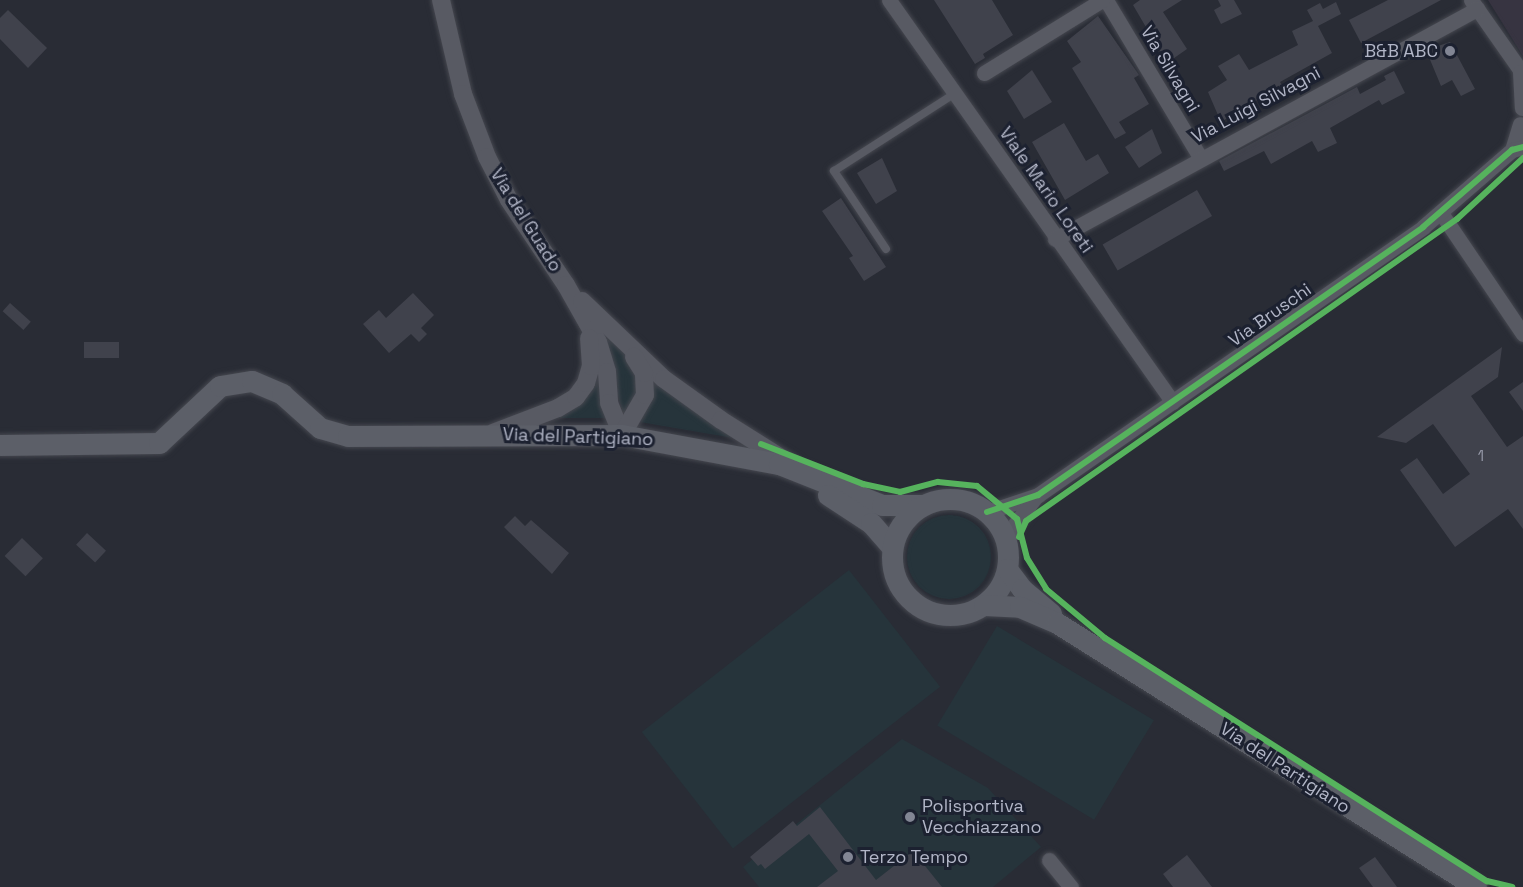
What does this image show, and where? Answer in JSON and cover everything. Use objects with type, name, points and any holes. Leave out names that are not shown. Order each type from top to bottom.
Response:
[{"type":"main road","name":"Via del Partigiano","points":[[0,445],[159,443],[210,393],[232,381],[252,381],[270,386],[320,428],[348,436],[493,433],[622,435],[734,454],[800,470],[882,505],[923,505]]},
{"type":"main road","name":"Via del Partigiano","points":[[734,454],[796,479],[854,509],[891,546]]},
{"type":"main road","points":[[956,499],[987,512],[1005,537],[1007,569],[999,589],[984,605],[951,616],[918,607],[896,581],[891,546],[897,529],[923,505],[956,499]]},
{"type":"main road","name":"Via del Partigiano","points":[[1007,569],[1022,589],[1079,636]]},
{"type":"main road","name":"Via del Partigiano","points":[[984,605],[1020,607],[1079,636],[1468,885]]},
{"type":"street","name":"Via del Guado","points":[[441,0],[463,94],[488,157],[509,200],[566,285],[598,342],[607,372],[609,403],[622,435]]},
{"type":"street","name":"Viale Mario Loreti","points":[[889,0],[1173,402]]},
{"type":"street","points":[[984,74],[1102,0]]},
{"type":"street","name":"Via Silvagni","points":[[1106,0],[1200,157]]},
{"type":"street","points":[[1474,5],[1522,73],[1521,127],[1517,148]]},
{"type":"street","name":"Via Luigi Silvagni","points":[[1055,238],[1474,5]]},
{"type":"street","name":"Via Bruschi","points":[[987,512],[1038,495],[1441,213],[1517,148]]},
{"type":"street","points":[[1441,213],[1523,334]]},
{"type":"street","points":[[566,285],[622,341],[691,399],[800,470]]},
{"type":"street","points":[[493,433],[558,408],[576,397],[586,383],[591,366],[585,319]]},
{"type":"street","points":[[622,341],[645,373],[645,395],[622,435]]},
{"type":"street","name":"Via Bruschi","points":[[1005,537],[1038,495]]},
{"type":"street","points":[[1049,860],[1071,887]]},
{"type":"lane","points":[[886,249],[834,171],[954,94]]},
{"type":"shaded area","points":[[1488,0],[1523,0],[1523,56]]},
{"type":"shaded area","points":[[597,324],[634,364],[639,397],[625,420]]},
{"type":"shaded area","points":[[599,364],[609,418],[552,418]]},
{"type":"shaded area","points":[[649,371],[739,439],[640,422],[652,399]]},
{"type":"shaded area","points":[[941,515],[957,515],[973,522],[984,533],[991,549],[988,573],[979,587],[957,599],[941,599],[925,592],[914,581],[907,565],[907,549],[914,533],[925,522]]},
{"type":"shaded area","points":[[849,570],[940,687],[733,849],[642,732]]},
{"type":"shaded area","points":[[997,626],[1154,720],[1094,820],[937,725]]},
{"type":"shaded area","name":"Polisportiva Vecchiazzano","points":[[902,739],[988,788],[1041,847],[993,887],[759,887],[743,867]]},
{"type":"building","points":[[934,0],[992,0],[1013,35],[983,54],[985,58],[975,64]]},
{"type":"building","points":[[1140,0],[1182,0],[1163,12],[1187,49],[1167,63],[1133,5]]},
{"type":"building","points":[[1218,0],[1234,0],[1242,14],[1221,24],[1214,10],[1221,6]]},
{"type":"building","points":[[1388,0],[1441,0],[1361,43],[1349,20]]},
{"type":"building","points":[[1336,2],[1341,14],[1318,26],[1332,53],[1280,82],[1282,85],[1221,122],[1208,92],[1227,80],[1218,66],[1239,54],[1249,70],[1298,45],[1292,31],[1313,21],[1307,10],[1320,3],[1323,9]]},
{"type":"building","points":[[8,10],[47,48],[28,68],[0,39],[0,18]]},
{"type":"building","points":[[1098,16],[1139,75],[1134,78],[1149,104],[1119,122],[1126,133],[1115,139],[1072,68],[1081,62],[1067,41]]},
{"type":"building","points":[[1450,42],[1475,89],[1461,96],[1452,80],[1441,86],[1426,50]]},
{"type":"building","points":[[1032,70],[1052,102],[1024,119],[1007,91]]},
{"type":"building","points":[[1394,71],[1405,93],[1382,105],[1379,100],[1330,128],[1337,143],[1318,152],[1312,141],[1271,164],[1264,151],[1224,171],[1219,161],[1357,87],[1360,94],[1386,80],[1384,76]]},
{"type":"building","points":[[1064,123],[1086,161],[1098,154],[1109,173],[1065,200],[1032,142]]},
{"type":"building","points":[[1152,129],[1162,153],[1139,168],[1125,147]]},
{"type":"building","points":[[882,158],[897,191],[876,204],[857,173]]},
{"type":"building","points":[[1197,190],[1212,216],[1118,270],[1103,244]]},
{"type":"building","points":[[841,198],[886,267],[864,281],[849,258],[853,256],[822,211]]},
{"type":"building","points":[[413,293],[434,315],[421,328],[427,334],[419,342],[411,334],[389,353],[363,324],[379,310],[386,318]]},
{"type":"building","points":[[10,303],[31,322],[23,330],[3,311]]},
{"type":"building","points":[[84,342],[119,342],[119,358],[84,358]]},
{"type":"building","points":[[1502,347],[1498,377],[1471,396],[1507,447],[1523,436],[1523,529],[1508,509],[1455,547],[1400,470],[1417,458],[1443,494],[1470,474],[1433,424],[1406,443],[1377,437]]},
{"type":"building","points":[[1523,382],[1523,411],[1509,392]]},
{"type":"building","points":[[515,516],[525,526],[531,520],[569,553],[552,574],[504,527]]},
{"type":"building","points":[[87,533],[106,551],[95,562],[76,545]]},
{"type":"building","points":[[22,538],[43,558],[25,576],[5,556]]},
{"type":"building","points":[[820,807],[876,880],[913,851],[942,887],[817,887],[838,871],[809,834],[765,869],[761,864],[758,866],[750,857],[793,821],[797,826]]},
{"type":"building","points":[[1187,855],[1212,887],[1173,887],[1163,874]]},
{"type":"building","points":[[1375,857],[1397,887],[1373,887],[1359,868]]},
{"type":"cycle path","points":[[987,512],[1038,495],[1423,227],[1512,150],[1523,147]]},
{"type":"cycle path","points":[[1019,537],[1026,521],[1457,219],[1523,158]]},
{"type":"cycle path","points":[[761,444],[863,484],[900,492],[938,482],[977,486],[1017,519],[1027,558],[1046,589],[1105,638],[1487,881],[1512,887]]},
{"type":"place","name":"B&B ABC","points":[[1450,51]]},
{"type":"place","name":"Polisportiva Vecchiazzano","points":[[910,817]]},
{"type":"place","name":"Terzo Tempo","points":[[848,857]]}]
